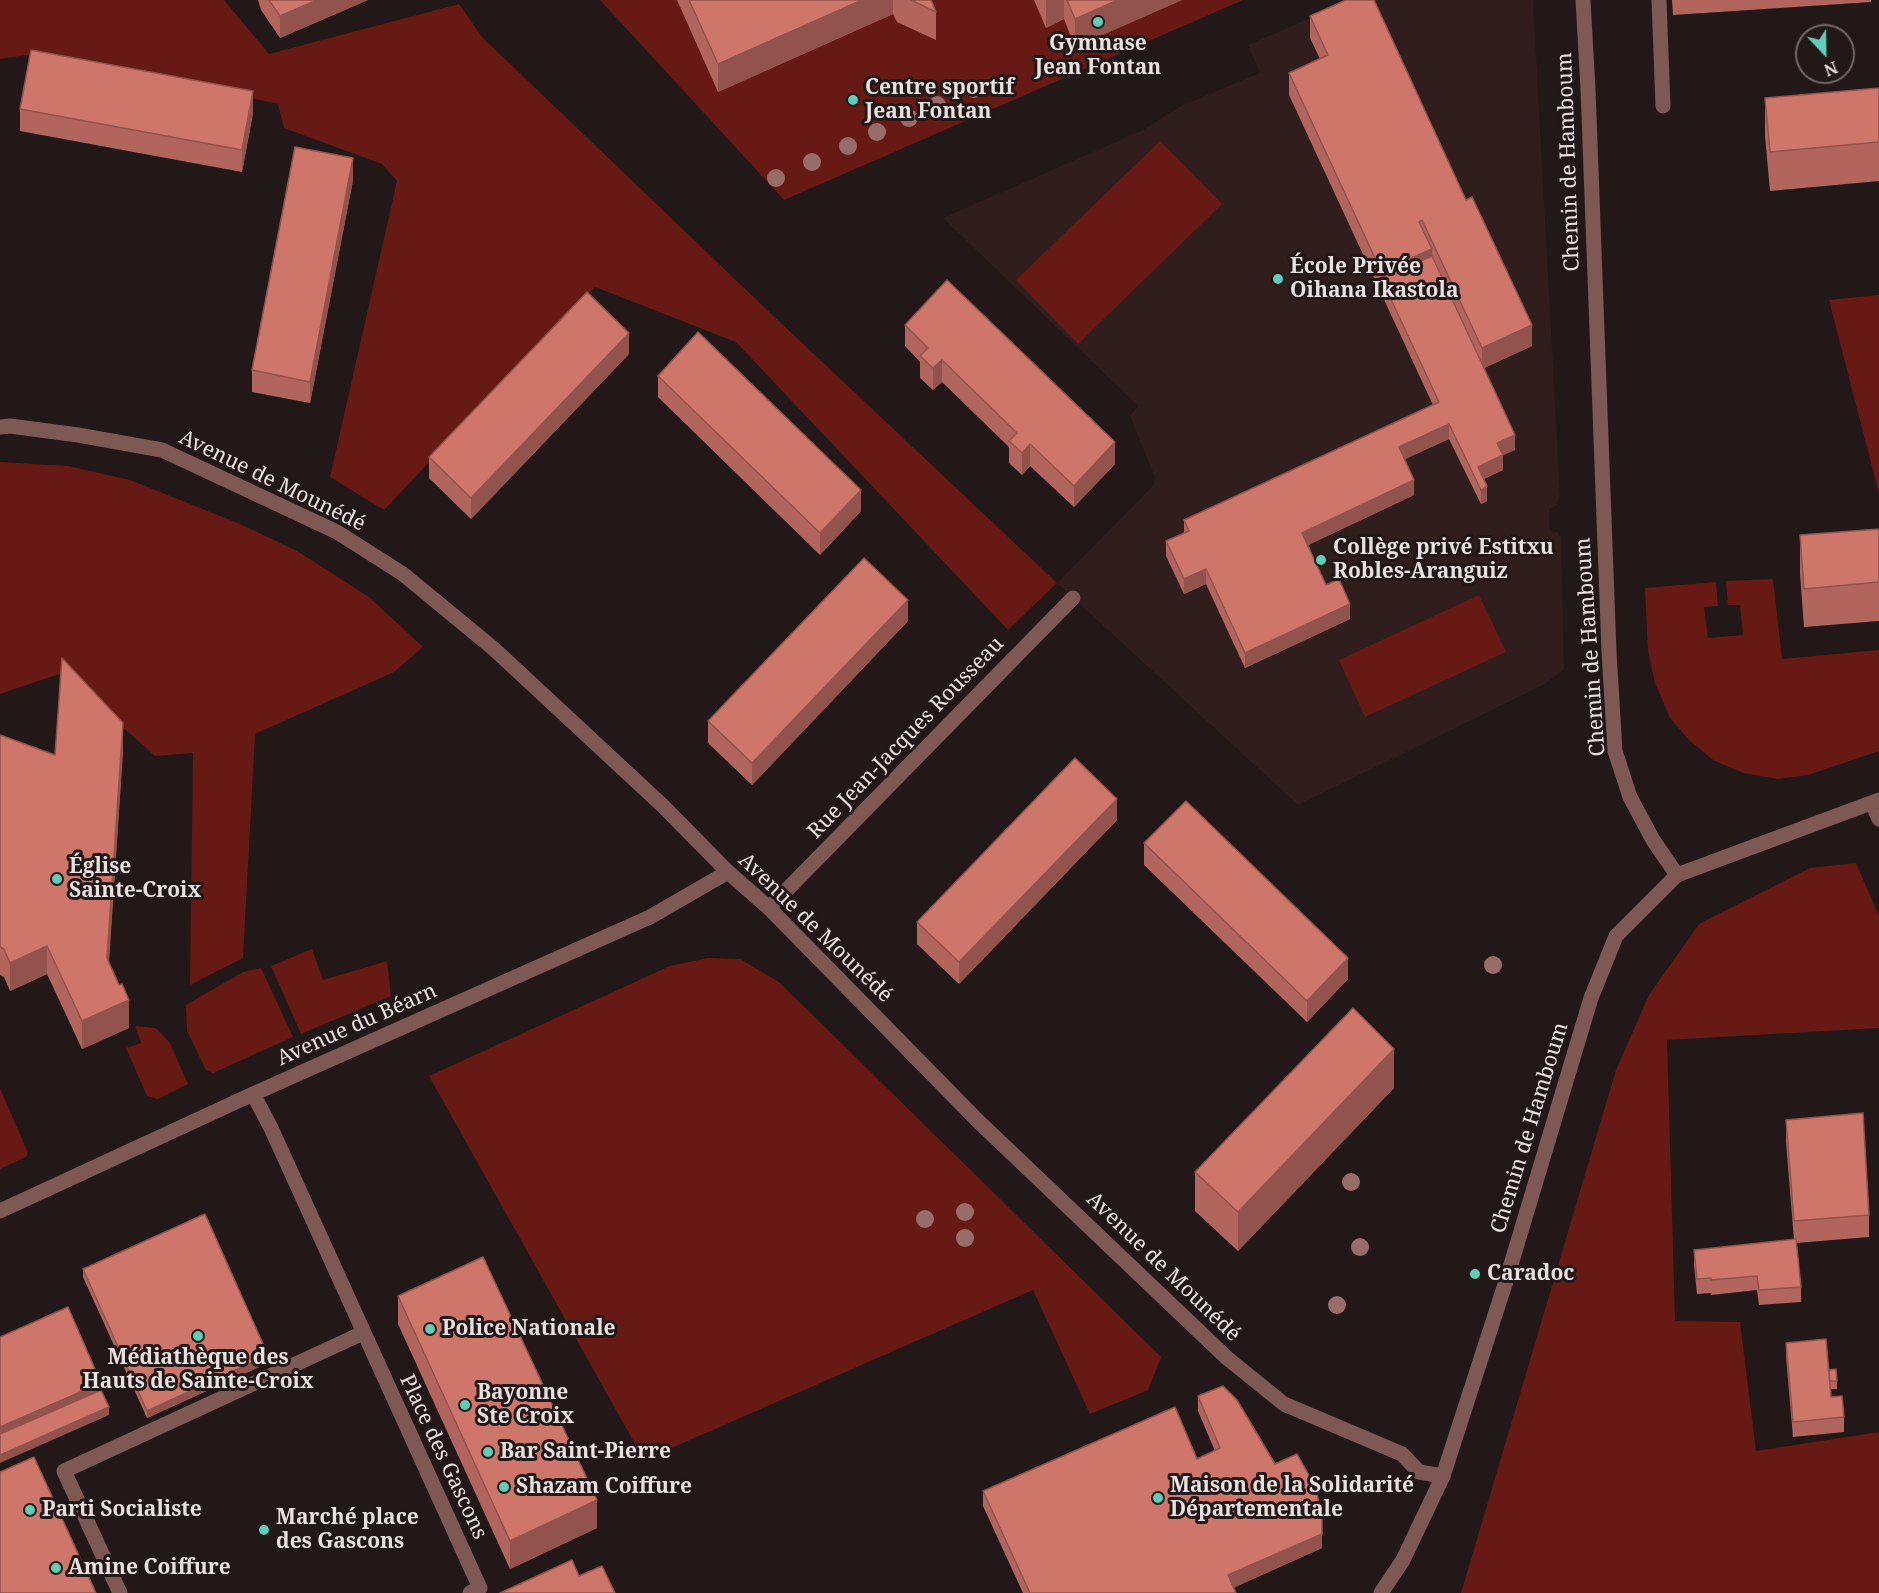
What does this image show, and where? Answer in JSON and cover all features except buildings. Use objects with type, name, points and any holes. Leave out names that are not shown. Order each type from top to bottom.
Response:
[{"type":"street","name":"Chemin de Hamboum","points":[[1443,1476],[1506,1281],[1591,998],[1616,936],[1677,875],[1653,840],[1630,797],[1615,751],[1583,0]]},
{"type":"street","points":[[1659,0],[1664,106]]},
{"type":"street","name":"Avenue de Mounédé","points":[[0,427],[10,426],[78,435],[162,450],[337,532],[403,574],[494,649],[663,806],[728,872],[769,908],[978,1121],[1227,1358],[1284,1404],[1402,1454],[1419,1472],[1443,1476]]},
{"type":"street","name":"Rue Jean-Jacques Rousseau","points":[[769,908],[1073,598]]},
{"type":"street","points":[[1677,875],[1876,802],[1879,819]]},
{"type":"street","name":"Avenue du Béarn","points":[[0,1211],[253,1094],[650,916],[728,872]]},
{"type":"street","name":"Place des Gascons","points":[[253,1094],[271,1128],[480,1588],[470,1593]]},
{"type":"street","points":[[120,1593],[64,1471],[363,1334]]},
{"type":"street","points":[[1381,1593],[1403,1560],[1443,1476]]},
{"type":"shaded area","points":[[0,0],[224,0],[269,54],[459,4],[482,37],[1057,583],[1008,630],[736,342],[595,287],[384,510],[330,477],[397,181],[382,164],[284,128],[278,104],[45,52],[0,59]]},
{"type":"shaded area","name":"Centre sportif Jean Fontan","points":[[600,0],[1243,0],[784,200]]},
{"type":"shaded area","points":[[1352,0],[1533,0],[1560,496],[1556,506],[1549,509],[1550,531],[1557,532],[1561,537],[1564,669],[1545,684],[1298,805],[1057,583],[1153,486],[1155,477],[1130,416],[1138,406],[943,218],[1141,131],[1183,105],[1260,73],[1248,45]]},
{"type":"shaded area","points":[[1160,141],[1222,204],[1078,344],[1016,280]]},
{"type":"shaded area","points":[[1879,295],[1879,494],[1829,300]]},
{"type":"shaded area","points":[[0,462],[68,466],[130,480],[240,524],[297,551],[369,597],[423,647],[394,672],[255,734],[243,958],[190,985],[193,753],[155,756],[62,673],[0,694]]},
{"type":"shaded area","points":[[1773,579],[1782,659],[1879,650],[1879,751],[1808,775],[1778,779],[1743,773],[1713,760],[1689,740],[1670,718],[1655,683],[1648,651],[1645,588],[1716,582],[1718,606],[1704,607],[1708,638],[1743,635],[1740,605],[1728,605],[1726,581]]},
{"type":"shaded area","points":[[1479,595],[1506,652],[1365,717],[1339,660]]},
{"type":"shaded area","points":[[1856,863],[1879,916],[1879,1028],[1667,1040],[1675,1321],[1740,1322],[1756,1451],[1879,1432],[1879,1593],[1461,1593],[1616,1070],[1649,995],[1699,924],[1810,868]]},
{"type":"shaded area","points":[[312,949],[323,980],[387,961],[391,996],[301,1034],[271,966]]},
{"type":"shaded area","points":[[708,958],[740,959],[779,982],[1161,1357],[1148,1390],[1090,1414],[1033,1290],[644,1460],[429,1076],[670,966]]},
{"type":"shaded area","points":[[261,968],[293,1037],[213,1073],[206,1070],[187,1031],[186,1005],[243,972]]},
{"type":"shaded area","points":[[135,1026],[156,1028],[170,1043],[188,1084],[158,1099],[147,1096],[126,1048],[141,1043]]},
{"type":"shaded area","points":[[0,1088],[28,1153],[26,1157],[0,1169]]},
{"type":"place","name":"Gymnase Jean Fontan","points":[[1098,22]]},
{"type":"place","name":"Centre sportif Jean Fontan","points":[[853,100]]},
{"type":"place","name":"École Privée Oihana Ikastola","points":[[1278,279]]},
{"type":"place","name":"Collège privé Estitxu Robles-Aranguiz","points":[[1321,560]]},
{"type":"place","name":"Église Sainte-Croix","points":[[57,879]]},
{"type":"place","name":"Caradoc","points":[[1475,1274]]},
{"type":"place","name":"Police Nationale","points":[[430,1329]]},
{"type":"place","name":"Médiathèque des Hauts de Sainte-Croix","points":[[198,1336]]},
{"type":"place","name":"Bayonne Ste Croix","points":[[465,1405]]},
{"type":"place","name":"Bar Saint-Pierre","points":[[488,1452]]},
{"type":"place","name":"Shazam Coiffure","points":[[504,1487]]},
{"type":"place","name":"Maison de la Solidarité Départementale","points":[[1158,1498]]},
{"type":"place","name":"Parti Socialiste","points":[[30,1510]]},
{"type":"place","name":"Marché place des Gascons","points":[[264,1530]]},
{"type":"place","name":"Amine Coiffure","points":[[56,1568]]}]
